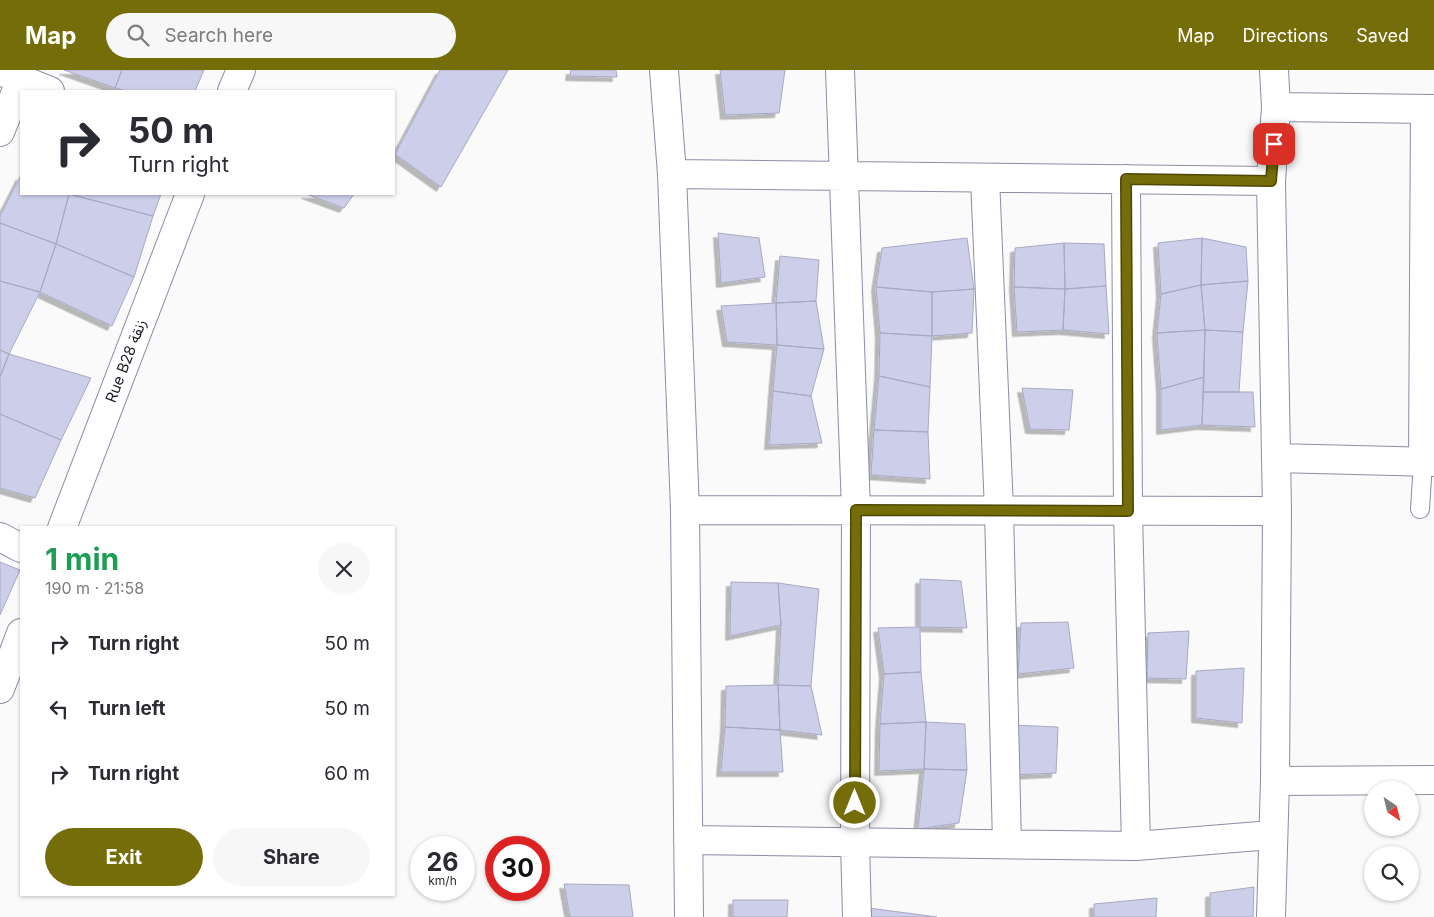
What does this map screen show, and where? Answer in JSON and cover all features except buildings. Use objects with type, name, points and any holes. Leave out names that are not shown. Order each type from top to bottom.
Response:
[{"type":"street","points":[[232,90],[241,70]]},
{"type":"street","points":[[664,70],[672,174],[685,510],[689,917]]},
{"type":"street","points":[[840,70],[856,510],[855,842],[857,917]]},
{"type":"street","points":[[1271,917],[1277,511],[1271,181],[1276,107],[1274,70]]},
{"type":"street","points":[[0,132],[11,75],[48,90]]},
{"type":"street","points":[[1276,107],[1429,109],[1429,462],[1276,458]]},
{"type":"street","points":[[672,174],[1271,181]]},
{"type":"street","points":[[984,178],[999,510],[1007,844]]},
{"type":"street","points":[[1126,179],[1128,511],[1136,846]]},
{"type":"street","name":"Rue B28 زنقة","points":[[63,526],[190,195]]},
{"type":"street","points":[[685,510],[1277,511]]},
{"type":"street","points":[[0,538],[20,548]]},
{"type":"street","points":[[0,689],[20,636]]},
{"type":"street","points":[[1274,781],[1434,780]]},
{"type":"street","points":[[688,840],[1136,846],[1272,835]]},
{"type":"lane","points":[[1420,510],[1429,462]]},
{"type":"route","points":[[855,803],[856,510],[1128,511],[1126,179],[1271,181],[1274,144]]}]
